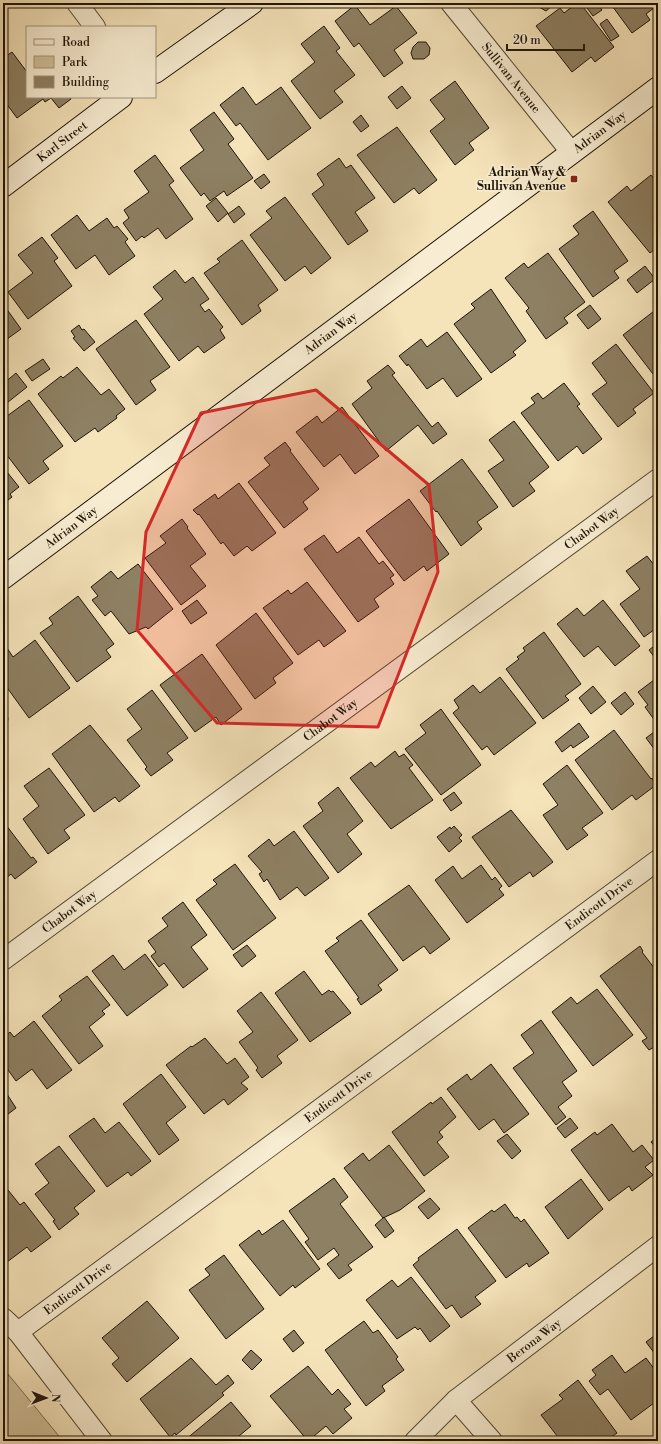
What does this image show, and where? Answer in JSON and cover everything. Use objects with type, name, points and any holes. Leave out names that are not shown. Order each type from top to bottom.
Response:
[{"type":"street","points":[[78,3],[95,26]]},
{"type":"street","points":[[156,71],[252,3]]},
{"type":"street","name":"Sullivan Avenue","points":[[451,3],[572,153]]},
{"type":"street","name":"Adrian Way","points":[[3,578],[658,88]]},
{"type":"street","name":"Karl Street","points":[[3,186],[120,98]]},
{"type":"street","name":"Chabot Way","points":[[3,960],[658,479]]},
{"type":"street","name":"Endicott Drive","points":[[18,1332],[658,860]]},
{"type":"street","name":"Berona Way","points":[[415,1441],[456,1400],[658,1246]]},
{"type":"street","points":[[3,1318],[18,1332],[102,1441]]},
{"type":"street","points":[[456,1400],[492,1441]]},
{"type":"highlighted area","points":[[316,390],[429,485],[438,572],[378,727],[217,723],[137,630],[146,532],[201,413]]},
{"type":"green space","points":[[3,1368],[63,1441],[3,1441]]},
{"type":"building","points":[[538,3],[552,3],[552,6],[546,11],[539,7]]},
{"type":"building","points":[[577,3],[580,3],[614,47],[595,62],[591,57],[572,72],[536,26],[560,8],[564,13]]},
{"type":"building","points":[[597,3],[602,10],[593,16],[584,4]]},
{"type":"building","points":[[610,3],[658,3],[658,5],[646,14],[650,20],[632,33]]},
{"type":"building","points":[[355,5],[370,25],[396,6],[417,33],[394,50],[403,63],[384,77],[359,43],[354,47],[335,21]]},
{"type":"building","points":[[607,19],[619,36],[611,41],[600,24]]},
{"type":"building","points":[[324,26],[340,48],[336,51],[355,75],[334,91],[343,102],[320,119],[291,81],[315,62],[301,44]]},
{"type":"building","points":[[418,42],[426,42],[430,48],[429,55],[424,59],[413,59],[411,53],[413,47]]},
{"type":"building","points":[[12,52],[26,71],[26,98],[51,98],[45,102],[43,99],[17,118],[3,99],[3,58]]},
{"type":"building","points":[[455,81],[489,128],[469,143],[474,150],[455,165],[430,131],[445,119],[430,100]]},
{"type":"building","points":[[402,86],[411,98],[397,109],[388,97]]},
{"type":"building","points":[[243,87],[256,105],[281,87],[311,128],[268,160],[240,123],[236,126],[220,105]]},
{"type":"building","points":[[51,98],[70,98],[71,99],[59,108]]},
{"type":"building","points":[[214,112],[234,139],[228,144],[253,178],[227,196],[224,191],[210,201],[204,193],[201,196],[180,168],[204,150],[190,130]]},
{"type":"building","points":[[361,115],[369,126],[361,132],[353,122]]},
{"type":"building","points":[[397,127],[437,180],[419,194],[414,188],[394,203],[357,155]]},
{"type":"building","points":[[155,155],[174,181],[169,185],[193,219],[166,239],[158,228],[144,238],[142,236],[136,241],[123,223],[129,218],[124,210],[149,192],[134,171]]},
{"type":"building","points":[[339,158],[346,168],[351,165],[375,198],[355,212],[368,231],[348,245],[312,194],[324,185],[317,174]]},
{"type":"building","points":[[264,174],[270,182],[261,189],[254,181]]},
{"type":"building","points":[[651,175],[658,184],[658,247],[650,253],[608,202],[627,186],[631,191]]},
{"type":"building","points":[[285,197],[331,258],[311,274],[305,266],[285,281],[250,235],[272,218],[266,211]]},
{"type":"building","points":[[216,198],[228,213],[218,222],[206,206]]},
{"type":"building","points":[[239,206],[245,214],[234,223],[228,214]]},
{"type":"building","points":[[593,211],[628,261],[614,271],[619,278],[593,297],[559,249],[579,234],[573,226]]},
{"type":"building","points":[[77,215],[89,231],[107,218],[114,228],[117,226],[128,239],[125,242],[135,256],[109,275],[95,255],[76,269],[51,235]]},
{"type":"building","points":[[42,237],[58,258],[54,261],[72,286],[28,319],[8,292],[33,273],[18,255]]},
{"type":"building","points":[[242,240],[278,290],[258,305],[261,311],[242,325],[204,273],[220,262],[217,259]]},
{"type":"building","points":[[548,253],[585,302],[564,318],[568,323],[546,339],[526,311],[529,308],[505,278],[524,263],[528,268]]},
{"type":"building","points":[[645,266],[655,279],[637,293],[627,280]]},
{"type":"building","points":[[175,270],[185,283],[193,277],[209,299],[200,305],[205,312],[209,309],[223,327],[220,330],[225,338],[204,353],[198,346],[179,361],[144,314],[163,299],[153,287]]},
{"type":"building","points":[[491,289],[526,341],[513,352],[516,355],[491,373],[454,324],[475,308],[471,304]]},
{"type":"building","points":[[3,304],[21,329],[3,342]]},
{"type":"building","points":[[590,305],[601,319],[588,329],[577,315]]},
{"type":"building","points":[[658,308],[658,371],[653,374],[623,335]]},
{"type":"building","points":[[136,320],[170,367],[150,381],[156,390],[136,405],[96,349]]},
{"type":"building","points":[[79,325],[82,330],[84,329],[95,342],[84,351],[73,338],[75,337],[71,331]]},
{"type":"building","points":[[447,332],[482,379],[457,397],[443,378],[427,389],[408,364],[407,366],[399,356],[421,339],[427,347]]},
{"type":"building","points":[[616,344],[654,393],[633,409],[636,413],[618,427],[592,394],[607,383],[592,363]]},
{"type":"building","points":[[43,359],[50,369],[32,381],[25,371]]},
{"type":"building","points":[[388,365],[395,373],[392,375],[432,427],[438,422],[447,434],[433,444],[418,425],[386,451],[352,404],[372,388],[367,381]]},
{"type":"building","points":[[77,367],[101,395],[109,389],[125,409],[116,416],[117,418],[98,432],[95,428],[75,442],[38,394],[61,376],[63,378]]},
{"type":"building","points":[[16,373],[27,387],[3,406],[3,384]]},
{"type":"building","points":[[564,383],[580,404],[577,406],[602,439],[583,454],[577,446],[558,461],[521,413],[535,403],[531,398],[538,393],[543,399]]},
{"type":"building","points":[[29,400],[63,446],[43,461],[49,469],[29,484],[3,450],[5,448],[3,445],[3,419]]},
{"type":"building","points":[[342,407],[379,456],[355,474],[340,454],[324,467],[296,432],[317,416],[322,423]]},
{"type":"building","points":[[514,421],[549,467],[529,483],[535,491],[513,507],[488,471],[504,460],[489,440]]},
{"type":"building","points":[[285,442],[291,450],[290,451],[319,489],[303,502],[308,509],[284,528],[248,482],[270,465],[264,458]]},
{"type":"building","points":[[462,459],[498,507],[477,522],[482,529],[461,546],[437,511],[436,512],[420,491]]},
{"type":"building","points":[[3,467],[19,487],[10,494],[12,497],[3,504]]},
{"type":"building","points":[[239,483],[276,533],[252,551],[247,546],[234,556],[223,542],[221,544],[199,514],[198,515],[193,510],[215,494],[218,499]]},
{"type":"building","points":[[409,499],[449,554],[427,571],[424,566],[404,581],[366,531]]},
{"type":"building","points":[[182,519],[206,554],[190,566],[206,586],[181,605],[145,558],[166,543],[160,536]]},
{"type":"building","points":[[324,535],[337,553],[359,537],[379,564],[383,561],[394,575],[390,578],[394,584],[374,599],[379,607],[358,622],[304,549]]},
{"type":"building","points":[[647,556],[658,570],[658,627],[644,637],[620,604],[640,589],[626,571]]},
{"type":"building","points":[[138,564],[173,609],[148,629],[146,627],[129,634],[111,611],[105,616],[92,600],[98,596],[91,587],[111,571],[118,579]]},
{"type":"building","points":[[307,582],[346,631],[324,647],[319,640],[298,655],[263,608],[288,590],[291,594]]},
{"type":"building","points":[[78,596],[114,644],[106,650],[111,657],[77,682],[40,633],[53,624],[49,618]]},
{"type":"building","points":[[197,600],[207,613],[191,624],[182,611]]},
{"type":"building","points":[[603,600],[640,646],[615,666],[598,646],[584,657],[557,624],[577,608],[584,616]]},
{"type":"building","points":[[256,613],[293,663],[273,678],[276,683],[255,699],[216,645]]},
{"type":"building","points":[[544,632],[581,684],[565,696],[569,700],[543,719],[506,669],[519,659],[517,657],[525,651],[523,648]]},
{"type":"building","points":[[35,640],[70,688],[29,718],[3,682],[3,651],[7,648],[13,657]]},
{"type":"building","points":[[658,643],[658,662],[649,650]]},
{"type":"building","points":[[202,654],[242,709],[221,725],[216,717],[195,732],[160,685]]},
{"type":"building","points":[[500,677],[536,723],[494,755],[487,746],[482,750],[453,713],[459,708],[454,700],[473,685],[480,693]]},
{"type":"building","points":[[658,677],[658,725],[645,707],[648,705],[638,692]]},
{"type":"building","points":[[593,686],[606,702],[591,714],[579,698]]},
{"type":"building","points":[[152,690],[188,738],[167,753],[173,760],[151,776],[145,769],[147,767],[127,740],[142,729],[127,709]]},
{"type":"building","points":[[625,692],[634,704],[621,715],[611,703]]},
{"type":"building","points":[[441,709],[481,765],[441,795],[405,749],[426,733],[420,725]]},
{"type":"building","points":[[3,711],[8,718],[6,732],[3,736]]},
{"type":"building","points":[[579,723],[589,737],[573,748],[571,745],[562,752],[555,742]]},
{"type":"building","points":[[90,725],[140,786],[119,802],[115,797],[94,812],[52,754]]},
{"type":"building","points":[[658,729],[658,754],[646,738]]},
{"type":"building","points":[[614,730],[656,785],[636,800],[632,795],[612,810],[575,760]]},
{"type":"building","points":[[395,751],[399,757],[404,754],[413,765],[409,768],[433,800],[391,829],[350,778],[371,762],[375,767]]},
{"type":"building","points":[[567,765],[603,813],[582,828],[588,835],[567,850],[543,815],[558,805],[543,784]]},
{"type":"building","points":[[49,768],[85,815],[64,830],[70,838],[48,854],[23,819],[39,806],[24,786]]},
{"type":"building","points":[[338,787],[363,821],[347,834],[362,854],[338,873],[303,826],[323,811],[318,803]]},
{"type":"building","points":[[454,792],[462,803],[451,811],[443,800]]},
{"type":"building","points":[[511,810],[553,862],[533,877],[530,872],[509,887],[472,837]]},
{"type":"building","points":[[3,821],[31,858],[33,857],[37,862],[15,879],[11,874],[3,881]]},
{"type":"building","points":[[454,826],[462,835],[459,838],[462,841],[449,852],[437,837],[450,827],[451,829]]},
{"type":"building","points":[[294,831],[329,878],[305,896],[297,887],[280,900],[267,879],[264,882],[259,874],[262,872],[248,856],[269,839],[274,846]]},
{"type":"building","points":[[235,864],[276,918],[233,950],[196,900],[217,884],[213,880]]},
{"type":"building","points":[[481,865],[492,880],[495,877],[502,886],[499,889],[504,895],[467,923],[435,880],[453,866],[462,879]]},
{"type":"building","points":[[409,885],[450,939],[430,954],[424,946],[403,961],[368,914]]},
{"type":"building","points":[[183,902],[207,935],[191,947],[208,969],[183,988],[164,963],[159,967],[151,956],[156,952],[148,941],[168,926],[162,918]]},
{"type":"building","points":[[361,920],[398,970],[378,985],[382,990],[361,1005],[357,999],[359,998],[325,951],[339,941],[336,938]]},
{"type":"building","points":[[247,945],[256,956],[242,967],[233,955]]},
{"type":"building","points":[[640,946],[643,951],[642,952],[658,973],[658,1017],[653,1021],[658,1027],[658,1045],[649,1050],[642,1041],[647,1038],[600,976]]},
{"type":"building","points":[[145,954],[168,985],[127,1016],[92,971],[113,955],[124,970]]},
{"type":"building","points":[[304,971],[322,995],[329,990],[331,992],[333,991],[351,1013],[310,1042],[275,993]]},
{"type":"building","points":[[87,976],[110,1005],[102,1011],[105,1014],[89,1027],[103,1046],[79,1064],[42,1016],[62,1000],[59,996]]},
{"type":"building","points":[[597,989],[633,1035],[593,1066],[552,1012],[571,997],[577,1004]]},
{"type":"building","points":[[261,992],[298,1040],[277,1056],[282,1063],[262,1078],[256,1070],[258,1068],[239,1042],[253,1032],[237,1011]]},
{"type":"building","points":[[541,1020],[577,1071],[562,1082],[572,1096],[558,1107],[566,1117],[556,1125],[513,1068],[534,1053],[521,1035]]},
{"type":"building","points":[[34,1021],[72,1070],[47,1089],[32,1069],[16,1081],[3,1063],[3,1038],[10,1032],[14,1037]]},
{"type":"building","points":[[205,1038],[227,1064],[235,1058],[249,1077],[241,1083],[248,1089],[228,1105],[224,1099],[204,1114],[166,1065],[191,1046],[192,1047]]},
{"type":"building","points":[[491,1064],[529,1114],[504,1133],[494,1119],[479,1130],[447,1089],[467,1074],[471,1080]]},
{"type":"building","points":[[161,1074],[186,1107],[166,1123],[179,1140],[159,1155],[123,1104]]},
{"type":"building","points":[[3,1088],[16,1108],[3,1118]]},
{"type":"building","points":[[441,1097],[456,1117],[439,1132],[443,1137],[437,1142],[449,1157],[424,1176],[392,1132],[431,1102],[432,1104]]},
{"type":"building","points":[[94,1118],[105,1133],[119,1122],[151,1161],[131,1176],[128,1172],[107,1187],[69,1136]]},
{"type":"building","points":[[570,1118],[578,1128],[565,1138],[557,1128]]},
{"type":"building","points":[[612,1124],[633,1152],[642,1145],[654,1160],[645,1167],[653,1175],[632,1191],[629,1186],[609,1201],[571,1150],[595,1132],[597,1135]]},
{"type":"building","points":[[507,1134],[521,1151],[512,1159],[497,1141]]},
{"type":"building","points":[[658,1137],[658,1150],[651,1142]]},
{"type":"building","points":[[389,1145],[425,1191],[400,1210],[383,1218],[344,1168],[363,1153],[369,1161]]},
{"type":"building","points":[[59,1146],[95,1191],[74,1208],[79,1214],[59,1230],[53,1221],[55,1220],[35,1194],[49,1183],[35,1164]]},
{"type":"building","points":[[334,1178],[348,1197],[340,1204],[373,1247],[348,1265],[352,1270],[339,1279],[327,1264],[339,1255],[334,1248],[318,1260],[305,1242],[309,1239],[289,1211]]},
{"type":"building","points":[[581,1179],[603,1209],[568,1239],[545,1207]]},
{"type":"building","points":[[8,1190],[20,1205],[24,1202],[51,1237],[31,1252],[27,1247],[7,1262],[3,1256],[3,1194]]},
{"type":"building","points":[[430,1198],[440,1209],[428,1219],[418,1207]]},
{"type":"building","points":[[505,1204],[515,1218],[517,1217],[521,1222],[524,1219],[549,1253],[529,1267],[527,1263],[506,1278],[468,1228],[492,1210],[494,1212]]},
{"type":"building","points":[[384,1217],[394,1231],[385,1238],[375,1225]]},
{"type":"building","points":[[283,1220],[320,1269],[295,1288],[293,1285],[280,1296],[239,1245],[259,1230],[262,1235]]},
{"type":"building","points":[[457,1229],[496,1281],[475,1297],[481,1304],[461,1318],[452,1305],[446,1309],[413,1265],[419,1260],[418,1258]]},
{"type":"building","points":[[224,1255],[264,1309],[226,1339],[189,1290],[210,1275],[205,1269]]},
{"type":"building","points":[[411,1277],[450,1326],[430,1342],[420,1328],[418,1330],[415,1327],[397,1339],[366,1300],[392,1280],[398,1287]]},
{"type":"building","points":[[147,1301],[179,1338],[127,1382],[112,1364],[119,1358],[102,1338]]},
{"type":"building","points":[[364,1321],[373,1333],[378,1330],[398,1357],[396,1359],[404,1370],[382,1386],[385,1391],[366,1406],[325,1350]]},
{"type":"building","points":[[294,1330],[304,1343],[293,1352],[283,1339]]},
{"type":"building","points":[[658,1333],[658,1358],[646,1342]]},
{"type":"building","points":[[251,1350],[262,1360],[252,1370],[242,1360]]},
{"type":"building","points":[[612,1355],[625,1373],[646,1358],[658,1374],[658,1409],[654,1403],[631,1420],[608,1389],[600,1395],[589,1381],[596,1375],[592,1370]]},
{"type":"building","points":[[191,1358],[216,1385],[228,1375],[234,1383],[222,1393],[224,1395],[176,1435],[175,1433],[170,1437],[140,1399]]},
{"type":"building","points":[[308,1366],[332,1395],[338,1389],[351,1404],[344,1409],[352,1418],[333,1434],[326,1426],[308,1441],[270,1396]]},
{"type":"building","points":[[578,1380],[617,1433],[606,1441],[561,1441],[541,1415],[563,1399],[559,1395]]},
{"type":"building","points":[[231,1402],[251,1426],[233,1441],[185,1440]]},
{"type":"place","name":"Adrian Way & Sullivan Avenue","points":[[574,179]]}]
